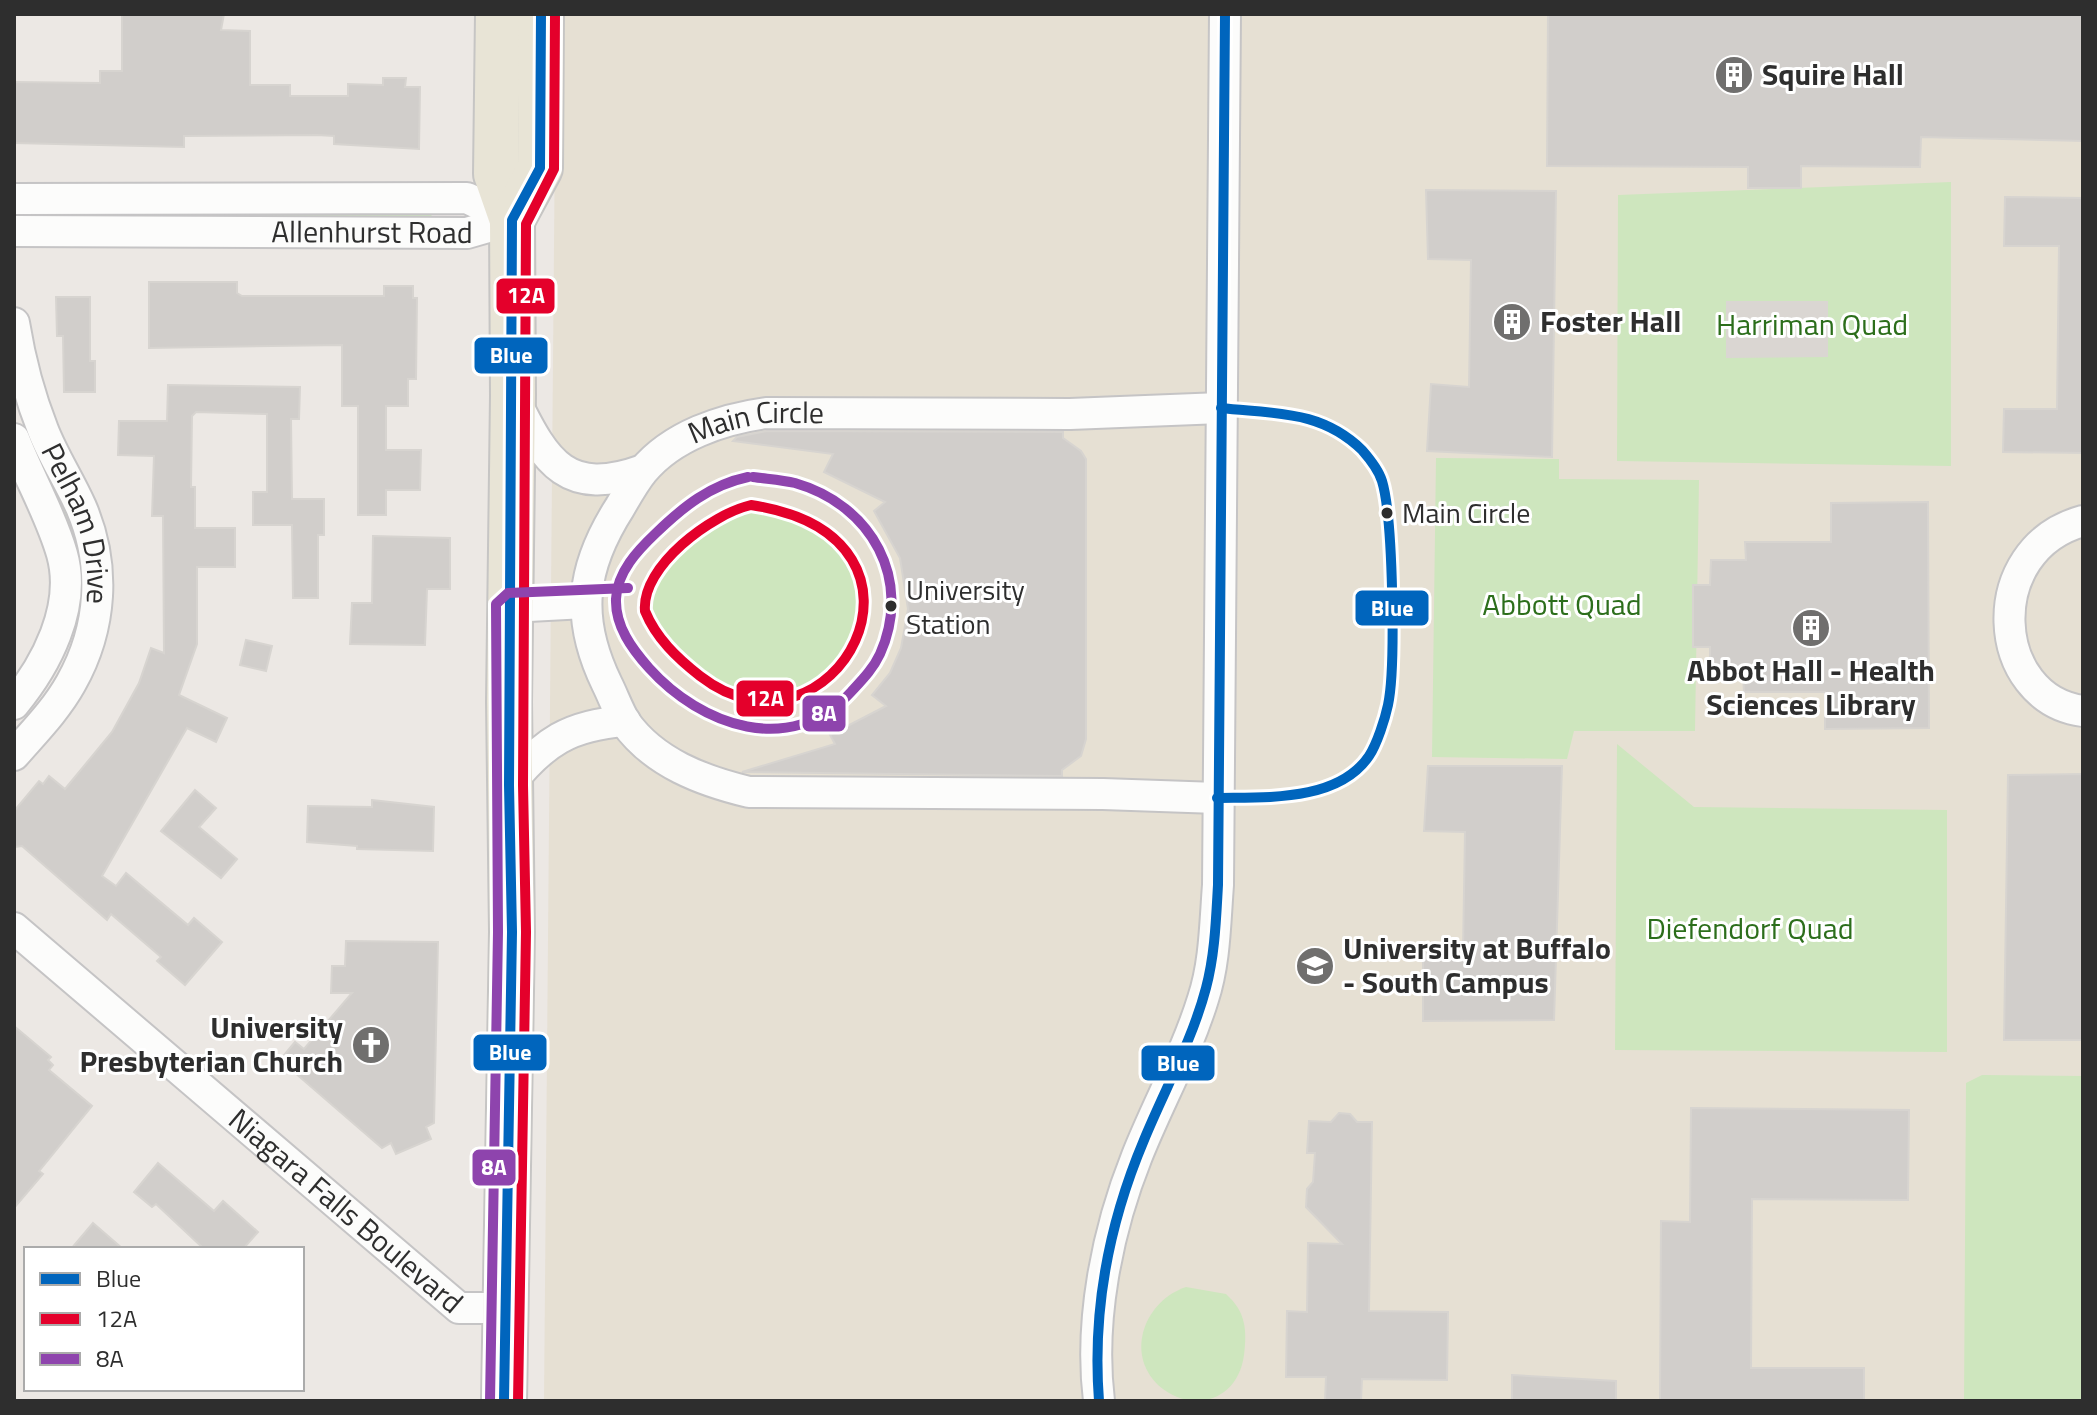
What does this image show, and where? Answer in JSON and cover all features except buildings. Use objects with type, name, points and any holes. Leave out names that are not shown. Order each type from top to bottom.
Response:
[{"type":"main road","points":[[498,14],[496,174],[512,220],[513,395],[509,785],[512,932],[504,1401]]},
{"type":"main road","points":[[512,220],[540,168],[541,14]]},
{"type":"street","points":[[1099,1401],[1102,1285],[1110,1240],[1137,1156],[1177,1070],[1199,1012],[1211,964],[1218,885],[1225,14]]},
{"type":"street","name":"Allenhurst Road","points":[[14,199],[467,198],[512,220]]},
{"type":"street","name":"Allenhurst Road","points":[[14,231],[467,233],[512,220]]},
{"type":"street","name":"Pelham Drive","points":[[14,323],[21,366],[54,452],[82,508],[98,562],[95,627],[86,653],[55,708],[14,755]]},
{"type":"street","points":[[513,395],[531,431],[564,471],[597,482],[643,470]]},
{"type":"street","name":"Main Circle","points":[[1217,798],[1103,794],[749,792],[678,767],[625,721],[592,655],[586,632],[585,603],[592,560],[609,524],[643,470],[705,428],[735,417],[766,413],[1126,413],[1221,408]]},
{"type":"street","points":[[19,452],[54,452]]},
{"type":"street","name":"Pelham Drive","points":[[14,704],[35,677],[53,639],[64,604],[63,558],[19,452]]},
{"type":"street","points":[[2083,521],[2056,531],[2022,564],[2012,583],[2010,610],[2015,651],[2027,673],[2048,698],[2060,706],[2083,711]]},
{"type":"street","points":[[510,607],[585,603]]},
{"type":"street","points":[[53,639],[86,653]]},
{"type":"street","points":[[509,785],[528,761],[561,736],[592,724],[625,721]]},
{"type":"street","name":"Niagara Falls Boulevard","points":[[14,928],[459,1308],[505,1308]]},
{"type":"shaded area","name":"University at Buffalo - South Campus","points":[[556,14],[2083,14],[2083,1401],[544,1401]]},
{"type":"shaded area","points":[[1726,301],[1828,301],[1828,357],[1726,358]]},
{"type":"green space","name":"Harriman Quad","points":[[1951,182],[1951,466],[1617,461],[1618,195]]},
{"type":"green space","points":[[51,211],[428,212],[433,217],[431,220],[50,218]]},
{"type":"green space","name":"Abbott Quad","points":[[1436,458],[1559,459],[1559,479],[1699,480],[1695,731],[1574,731],[1567,759],[1432,757]]},
{"type":"green space","points":[[57,489],[63,489],[90,590],[76,634],[81,590],[79,565],[70,529],[55,494]]},
{"type":"green space","points":[[754,511],[792,514],[814,521],[832,534],[846,551],[855,571],[860,592],[855,636],[845,656],[831,673],[799,692],[764,695],[729,686],[712,677],[680,650],[661,631],[654,617],[657,589],[688,547],[725,520]]},
{"type":"green space","name":"Diefendorf Quad","points":[[1617,744],[1694,807],[1947,810],[1947,1052],[1615,1050]]},
{"type":"green space","points":[[1982,1075],[2083,1076],[2083,1401],[1964,1401],[1966,1083]]},
{"type":"green space","points":[[1186,1287],[1226,1294],[1238,1308],[1245,1329],[1244,1355],[1233,1383],[1223,1393],[1199,1401],[1171,1394],[1158,1385],[1142,1358],[1144,1328],[1151,1315],[1160,1303]]},
{"type":"transit line","name":"Blue","points":[[504,1401],[512,932],[509,785],[512,220],[540,168],[541,14]]},
{"type":"transit line","name":"12A","points":[[518,1401],[526,932],[523,785],[526,224],[554,169],[555,14]]},
{"type":"transit line","name":"Blue","points":[[1099,1401],[1098,1334],[1113,1235],[1132,1171],[1200,1008],[1215,936],[1218,885],[1225,14]]},
{"type":"transit line","name":"Blue","points":[[1217,798],[1299,794],[1339,782],[1356,771],[1372,751],[1387,711],[1393,627],[1386,499],[1381,477],[1368,457],[1346,437],[1314,421],[1279,413],[1221,408]]},
{"type":"transit line","name":"8A","points":[[748,477],[721,485],[698,498],[649,540],[624,571],[617,589],[616,609],[631,645],[670,688],[694,706],[720,718],[747,726],[774,729],[801,724],[827,712],[851,692],[880,654],[889,626],[891,599],[888,573],[879,549],[864,527],[845,509],[822,494],[795,483],[753,477]]},
{"type":"transit line","name":"12A","points":[[751,505],[816,526],[852,560],[864,600],[855,641],[831,675],[794,697],[749,699],[700,676],[668,647],[645,611],[647,594],[666,560],[682,544],[717,519],[751,505]]},
{"type":"transit line","name":"8A","points":[[490,1401],[498,932],[496,604],[508,593],[628,588]]},
{"type":"place","name":"Squire Hall","points":[[1734,75]]},
{"type":"place","name":"Foster Hall","points":[[1512,322]]},
{"type":"place","name":"Main Circle","points":[[1387,513]]},
{"type":"place","name":"University Station","points":[[891,606]]},
{"type":"place","name":"Abbot Hall - Health Sciences Library","points":[[1811,628]]},
{"type":"place","name":"University at Buffalo - South Campus","points":[[1315,966]]},
{"type":"place","name":"University Presbyterian Church","points":[[371,1045]]}]
